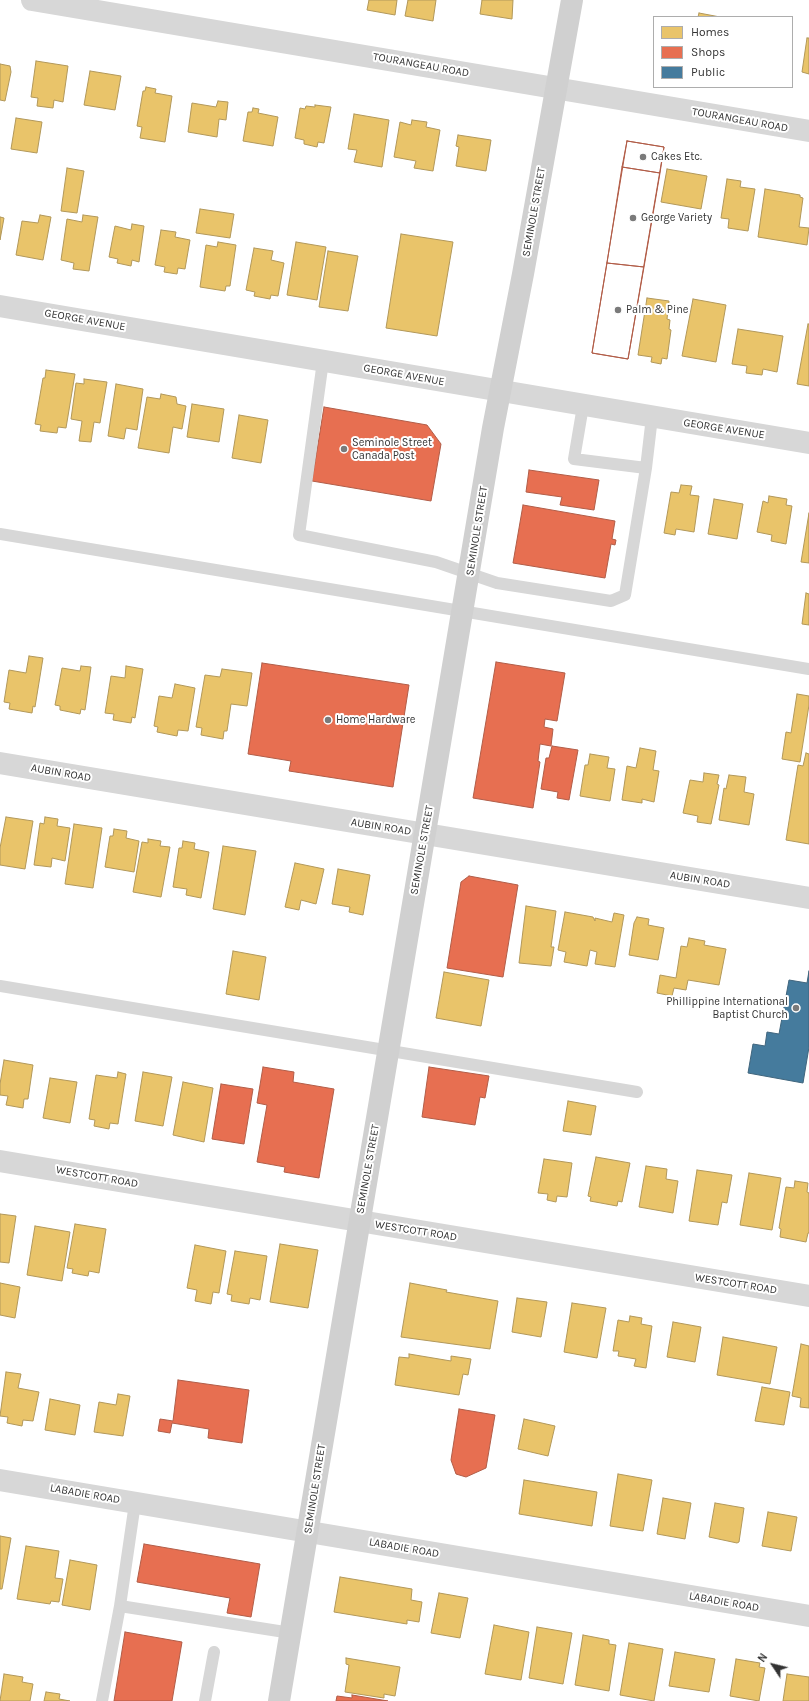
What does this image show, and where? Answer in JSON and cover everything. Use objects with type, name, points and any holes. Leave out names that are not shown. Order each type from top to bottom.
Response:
[{"type":"street","name":"TOURANGEAU ROAD","points":[[32,0],[809,131]]},
{"type":"street","name":"SEMINOLE STREET","points":[[280,1701],[424,834],[500,392],[525,266],[572,0]]},
{"type":"street","name":"GEORGE AVENUE","points":[[0,306],[809,444]]},
{"type":"street","name":"AUBIN ROAD","points":[[0,763],[809,898]]},
{"type":"street","name":"WESTCOTT ROAD","points":[[0,1161],[809,1296]]},
{"type":"street","name":"LABADIE ROAD","points":[[0,1480],[809,1616]]},
{"type":"lane","points":[[323,361],[299,535],[436,562],[497,583],[611,601],[625,595],[646,468],[652,417]]},
{"type":"lane","points":[[583,406],[574,459],[646,468]]},
{"type":"lane","points":[[0,534],[809,669]]},
{"type":"lane","points":[[0,986],[637,1092]]},
{"type":"lane","points":[[102,1701],[120,1606],[135,1503]]},
{"type":"lane","points":[[120,1606],[291,1633]]},
{"type":"lane","points":[[205,1701],[214,1652]]},
{"type":"building: Homes","points":[[369,0],[397,0],[395,15],[367,10]]},
{"type":"building: Homes","points":[[408,0],[436,0],[433,21],[405,16]]},
{"type":"building: Homes","points":[[482,0],[513,0],[512,19],[480,14]]},
{"type":"building: Homes","points":[[699,13],[715,16],[698,16]]},
{"type":"building: Homes","points":[[807,38],[809,38],[809,74],[802,72]]},
{"type":"building: Homes","points":[[36,61],[68,66],[63,102],[54,100],[53,108],[37,106],[38,98],[31,97]]},
{"type":"building: Homes","points":[[0,64],[10,66],[11,72],[5,101],[0,100]]},
{"type":"building: Homes","points":[[90,71],[121,76],[115,110],[84,105]]},
{"type":"building: Homes","points":[[146,87],[156,89],[155,93],[172,96],[165,142],[140,138],[142,127],[137,126],[143,91],[145,91]]},
{"type":"building: Homes","points":[[218,101],[228,102],[226,120],[219,119],[217,137],[188,132],[192,103],[216,107]]},
{"type":"building: Homes","points":[[315,105],[331,107],[324,143],[318,142],[317,147],[304,144],[304,140],[295,138],[300,108],[305,109],[306,106],[315,107]]},
{"type":"building: Homes","points":[[253,108],[259,109],[258,113],[278,117],[273,146],[243,141],[248,112],[252,112]]},
{"type":"building: Homes","points":[[354,114],[389,120],[382,167],[354,162],[357,150],[348,149]]},
{"type":"building: Homes","points":[[16,118],[42,122],[37,153],[11,149]]},
{"type":"building: Homes","points":[[412,120],[427,122],[426,127],[440,130],[433,171],[414,168],[416,161],[394,157],[400,122],[411,125]]},
{"type":"building: Homes","points":[[458,135],[491,140],[486,171],[456,166],[459,147],[456,146]]},
{"type":"building: Homes","points":[[67,168],[84,171],[77,213],[61,211]]},
{"type":"building: Homes","points":[[667,169],[707,176],[701,209],[661,202]]},
{"type":"building: Homes","points":[[727,179],[741,181],[740,187],[755,189],[748,231],[728,228],[729,219],[721,218]]},
{"type":"building: Homes","points":[[765,189],[800,195],[800,197],[803,198],[799,227],[809,228],[807,245],[758,237]]},
{"type":"building: Homes","points":[[200,209],[234,214],[230,238],[196,233]]},
{"type":"building: Homes","points":[[40,215],[51,217],[43,260],[16,255],[22,221],[38,223]]},
{"type":"building: Homes","points":[[83,215],[98,217],[89,271],[73,269],[74,263],[61,260],[67,219],[82,222]]},
{"type":"building: Homes","points":[[0,217],[4,218],[0,240]]},
{"type":"building: Homes","points":[[132,224],[144,226],[139,262],[132,260],[131,266],[117,263],[118,259],[109,257],[115,226],[131,230]]},
{"type":"building: Homes","points":[[161,230],[176,232],[175,237],[190,240],[185,269],[178,268],[177,274],[164,272],[165,267],[155,265]]},
{"type":"building: Homes","points":[[401,234],[453,242],[437,336],[386,328]]},
{"type":"building: Homes","points":[[218,242],[236,245],[230,286],[226,286],[225,291],[200,287],[206,245],[217,247]]},
{"type":"building: Homes","points":[[296,242],[326,247],[317,300],[287,295]]},
{"type":"building: Homes","points":[[254,248],[273,251],[271,260],[284,263],[278,296],[271,295],[270,299],[254,296],[255,292],[246,290]]},
{"type":"building: Homes","points":[[328,251],[358,256],[348,311],[319,307]]},
{"type":"building: Homes","points":[[647,298],[669,301],[667,319],[670,320],[669,329],[671,330],[667,359],[662,358],[661,364],[651,362],[652,357],[638,355]]},
{"type":"building: Homes","points":[[693,299],[726,305],[716,362],[682,356]]},
{"type":"building: Homes","points":[[809,324],[809,386],[797,384]]},
{"type":"building: Homes","points":[[738,329],[783,336],[777,372],[763,369],[762,375],[746,373],[747,366],[732,364]]},
{"type":"building: Homes","points":[[46,370],[75,374],[66,428],[58,427],[57,433],[40,431],[41,425],[35,424],[43,378],[45,378]]},
{"type":"building: Homes","points":[[84,379],[107,382],[100,423],[94,422],[91,442],[79,441],[82,421],[71,419],[76,383],[84,384]]},
{"type":"building: Homes","points":[[116,384],[143,389],[137,430],[126,428],[124,439],[108,436]]},
{"type":"building: Homes","points":[[161,394],[176,397],[177,404],[186,406],[182,429],[173,427],[169,453],[138,448],[147,397],[160,399]]},
{"type":"building: Homes","points":[[192,404],[224,409],[219,442],[187,437]]},
{"type":"building: Homes","points":[[239,415],[268,420],[261,463],[232,458]]},
{"type":"building: Homes","points":[[681,485],[692,486],[690,495],[699,496],[694,532],[676,529],[675,535],[664,533],[671,492],[679,493]]},
{"type":"building: Homes","points":[[769,496],[787,499],[786,505],[792,506],[786,544],[771,541],[772,535],[757,532],[763,501],[768,503]]},
{"type":"building: Homes","points":[[714,499],[743,504],[737,539],[708,534]]},
{"type":"building: Homes","points":[[809,513],[809,563],[801,562]]},
{"type":"building: Homes","points":[[806,593],[809,594],[809,625],[802,624]]},
{"type":"building: Homes","points":[[29,656],[43,658],[35,707],[33,706],[32,713],[9,709],[10,703],[4,702],[9,670],[26,673]]},
{"type":"building: Homes","points":[[81,666],[91,667],[85,710],[81,709],[80,714],[60,710],[60,706],[55,705],[62,668],[80,671]]},
{"type":"building: Homes","points":[[126,666],[143,669],[135,718],[132,717],[131,723],[113,720],[114,714],[105,713],[111,676],[125,678]]},
{"type":"building: Homes","points":[[222,669],[252,673],[247,706],[231,704],[227,731],[224,731],[223,739],[201,735],[202,728],[196,727],[205,675],[220,677]]},
{"type":"building: Homes","points":[[175,684],[195,688],[188,731],[178,730],[177,736],[157,732],[158,727],[154,726],[159,696],[172,698]]},
{"type":"building: Homes","points":[[797,694],[809,696],[809,705],[800,762],[782,759],[786,732],[791,733]]},
{"type":"building: Homes","points":[[640,748],[656,751],[653,770],[659,771],[654,802],[642,799],[642,803],[622,800],[627,766],[636,768]]},
{"type":"building: Homes","points":[[806,753],[809,754],[809,844],[786,840],[798,765],[803,766]]},
{"type":"building: Homes","points":[[590,754],[609,757],[607,768],[615,769],[610,801],[580,796],[585,765],[588,765]]},
{"type":"building: Homes","points":[[704,773],[719,775],[717,784],[719,785],[711,824],[697,822],[698,816],[683,813],[690,780],[703,782]]},
{"type":"building: Homes","points":[[729,775],[746,777],[744,792],[754,794],[749,825],[719,820],[724,788],[726,789]]},
{"type":"building: Homes","points":[[6,817],[33,821],[25,869],[0,865],[0,848]]},
{"type":"building: Homes","points":[[45,817],[58,819],[57,826],[70,828],[65,861],[52,858],[51,867],[34,865],[40,823],[44,824]]},
{"type":"building: Homes","points":[[74,824],[102,828],[93,888],[65,884]]},
{"type":"building: Homes","points":[[114,829],[127,831],[126,838],[139,841],[134,872],[105,867],[110,836],[113,836]]},
{"type":"building: Homes","points":[[148,839],[161,841],[160,846],[170,847],[161,897],[133,892],[142,842],[148,843]]},
{"type":"building: Homes","points":[[183,841],[195,843],[194,849],[209,852],[201,898],[186,895],[187,889],[173,887],[179,848],[182,848]]},
{"type":"building: Homes","points":[[223,846],[256,851],[245,915],[213,909]]},
{"type":"building: Homes","points":[[295,863],[324,869],[316,904],[301,900],[299,910],[285,907]]},
{"type":"building: Homes","points":[[338,869],[370,875],[363,915],[349,912],[350,907],[332,904]]},
{"type":"building: Homes","points":[[526,906],[556,911],[551,947],[554,947],[551,966],[519,963]]},
{"type":"building: Homes","points":[[565,912],[593,917],[595,921],[595,918],[612,922],[614,913],[624,915],[615,967],[595,964],[597,952],[590,950],[587,966],[564,962],[566,952],[558,950]]},
{"type":"building: Homes","points":[[637,917],[649,919],[648,925],[664,928],[658,960],[629,955],[634,923]]},
{"type":"building: Homes","points":[[689,938],[705,941],[704,945],[726,949],[719,985],[688,980],[686,990],[674,988],[672,996],[657,993],[660,975],[676,978],[681,946],[687,947]]},
{"type":"building: Homes","points":[[233,951],[266,957],[259,1000],[226,994]]},
{"type":"building: Homes","points":[[444,972],[489,980],[481,1026],[436,1018]]},
{"type":"building: Homes","points":[[4,1060],[33,1065],[28,1099],[24,1099],[23,1108],[6,1105],[8,1096],[0,1095],[0,1084]]},
{"type":"building: Homes","points":[[118,1072],[126,1074],[118,1124],[110,1123],[109,1129],[94,1126],[95,1120],[89,1119],[96,1075],[117,1078]]},
{"type":"building: Homes","points":[[143,1072],[172,1077],[163,1126],[135,1121]]},
{"type":"building: Homes","points":[[50,1078],[77,1082],[70,1123],[43,1118]]},
{"type":"building: Homes","points":[[183,1082],[213,1088],[204,1142],[173,1135]]},
{"type":"building: Homes","points":[[568,1101],[596,1106],[591,1135],[563,1131]]},
{"type":"building: Homes","points":[[596,1157],[630,1163],[622,1202],[618,1201],[617,1206],[590,1201],[591,1197],[588,1196]]},
{"type":"building: Homes","points":[[544,1159],[572,1163],[567,1197],[557,1196],[556,1202],[547,1200],[548,1194],[538,1193]]},
{"type":"building: Homes","points":[[646,1166],[667,1169],[666,1179],[678,1181],[673,1213],[639,1207]]},
{"type":"building: Homes","points":[[697,1170],[732,1175],[727,1203],[722,1202],[718,1225],[689,1221]]},
{"type":"building: Homes","points":[[749,1173],[781,1178],[772,1230],[740,1225]]},
{"type":"building: Homes","points":[[795,1181],[808,1183],[809,1233],[806,1242],[780,1237],[781,1229],[779,1228],[786,1187],[794,1188]]},
{"type":"building: Homes","points":[[0,1214],[16,1216],[9,1263],[0,1262]]},
{"type":"building: Homes","points":[[75,1224],[106,1229],[99,1273],[89,1271],[88,1276],[72,1273],[73,1269],[67,1268]]},
{"type":"building: Homes","points":[[35,1226],[70,1232],[62,1281],[27,1275]]},
{"type":"building: Homes","points":[[280,1244],[318,1250],[308,1308],[270,1302]]},
{"type":"building: Homes","points":[[195,1245],[226,1251],[219,1293],[213,1292],[211,1304],[195,1301],[197,1290],[187,1288]]},
{"type":"building: Homes","points":[[235,1251],[267,1256],[260,1300],[250,1298],[249,1304],[231,1301],[232,1295],[227,1294]]},
{"type":"building: Homes","points":[[0,1283],[20,1287],[15,1318],[0,1315]]},
{"type":"building: Homes","points":[[410,1283],[447,1290],[446,1292],[498,1301],[490,1349],[401,1337]]},
{"type":"building: Homes","points":[[517,1298],[547,1302],[541,1337],[512,1332]]},
{"type":"building: Homes","points":[[572,1303],[606,1308],[597,1358],[564,1352]]},
{"type":"building: Homes","points":[[630,1316],[642,1318],[641,1324],[652,1326],[646,1368],[634,1366],[636,1359],[618,1356],[619,1351],[613,1351],[618,1320],[629,1322]]},
{"type":"building: Homes","points":[[673,1322],[701,1327],[695,1362],[667,1357]]},
{"type":"building: Homes","points":[[723,1337],[777,1347],[770,1384],[717,1375]]},
{"type":"building: Homes","points":[[801,1344],[809,1346],[809,1408],[800,1407],[801,1398],[792,1396]]},
{"type":"building: Homes","points":[[409,1354],[451,1361],[451,1356],[471,1359],[468,1375],[463,1374],[459,1395],[395,1385],[399,1357],[409,1358]]},
{"type":"building: Homes","points":[[6,1372],[21,1374],[18,1388],[39,1392],[33,1421],[23,1420],[22,1426],[7,1423],[8,1417],[0,1416]]},
{"type":"building: Homes","points":[[762,1387],[790,1392],[784,1425],[755,1421]]},
{"type":"building: Homes","points":[[118,1394],[130,1396],[123,1436],[94,1432],[99,1402],[116,1405]]},
{"type":"building: Homes","points":[[50,1399],[80,1405],[75,1435],[45,1430]]},
{"type":"building: Homes","points":[[524,1419],[555,1426],[548,1456],[518,1449]]},
{"type":"building: Homes","points":[[618,1474],[652,1480],[643,1531],[610,1526]]},
{"type":"building: Homes","points":[[524,1480],[597,1492],[592,1526],[519,1514]]},
{"type":"building: Homes","points":[[663,1498],[691,1503],[685,1539],[657,1534]]},
{"type":"building: Homes","points":[[715,1503],[744,1508],[739,1542],[737,1543],[709,1537]]},
{"type":"building: Homes","points":[[768,1512],[797,1517],[791,1551],[762,1546]]},
{"type":"building: Homes","points":[[0,1536],[11,1538],[2,1589],[0,1589]]},
{"type":"building: Homes","points":[[26,1546],[59,1551],[55,1578],[63,1579],[59,1602],[51,1601],[50,1604],[17,1599]]},
{"type":"building: Homes","points":[[70,1560],[97,1565],[90,1610],[62,1605]]},
{"type":"building: Homes","points":[[340,1577],[412,1589],[411,1600],[422,1602],[419,1622],[407,1620],[407,1624],[334,1612]]},
{"type":"building: Homes","points":[[439,1593],[468,1598],[460,1638],[431,1633]]},
{"type":"building: Homes","points":[[494,1625],[529,1632],[521,1680],[485,1674]]},
{"type":"building: Homes","points":[[537,1627],[572,1633],[563,1684],[529,1678]]},
{"type":"building: Homes","points":[[583,1635],[609,1640],[609,1644],[616,1645],[609,1691],[575,1685]]},
{"type":"building: Homes","points":[[629,1643],[663,1649],[654,1701],[620,1695]]},
{"type":"building: Homes","points":[[675,1652],[715,1659],[709,1692],[669,1686]]},
{"type":"building: Homes","points":[[346,1658],[400,1667],[395,1696],[384,1694],[384,1698],[345,1692],[349,1665],[346,1664]]},
{"type":"building: Homes","points":[[736,1659],[760,1663],[759,1667],[765,1668],[759,1701],[730,1696]]},
{"type":"building: Homes","points":[[4,1674],[23,1677],[22,1682],[33,1684],[30,1701],[0,1701]]},
{"type":"building: Homes","points":[[787,1674],[809,1677],[809,1701],[783,1701]]},
{"type":"building: Homes","points":[[46,1692],[60,1694],[59,1699],[70,1701],[44,1701]]},
{"type":"building: Shops","points":[[627,141],[664,147],[628,359],[592,353]]},
{"type":"building: Shops","name":"Cakes Etc.","points":[[627,141],[664,147],[660,173],[622,167]]},
{"type":"building: Shops","name":"George Variety","points":[[622,167],[660,173],[644,267],[607,263]]},
{"type":"building: Shops","name":"Palm & Pine","points":[[607,263],[644,267],[628,359],[592,353]]},
{"type":"building: Shops","points":[[324,407],[427,425],[441,444],[431,501],[312,481]]},
{"type":"building: Shops","points":[[529,470],[599,480],[594,510],[560,505],[562,497],[526,492]]},
{"type":"building: Shops","points":[[523,505],[615,521],[612,539],[616,540],[615,545],[611,544],[605,578],[513,563]]},
{"type":"building: Shops","points":[[496,662],[565,673],[557,721],[545,719],[544,727],[553,729],[551,746],[540,744],[538,761],[540,762],[533,808],[473,798]]},
{"type":"building: Shops","name":"Home Hardware","points":[[262,663],[409,685],[393,787],[289,771],[291,761],[248,754]]},
{"type":"building: Shops","points":[[552,746],[578,750],[569,800],[557,798],[558,792],[541,789],[546,758],[549,758]]},
{"type":"building: Shops","points":[[469,876],[518,885],[503,977],[447,968],[461,882]]},
{"type":"building: Shops","points":[[263,1067],[294,1072],[293,1082],[334,1089],[319,1178],[284,1172],[285,1167],[257,1162],[267,1105],[257,1103]]},
{"type":"building: Shops","points":[[429,1067],[489,1076],[485,1098],[480,1097],[475,1125],[422,1117]]},
{"type":"building: Shops","points":[[221,1084],[253,1089],[244,1144],[212,1139]]},
{"type":"building: Shops","points":[[178,1380],[249,1390],[242,1443],[208,1438],[209,1429],[172,1423],[170,1433],[158,1431],[160,1419],[173,1421]]},
{"type":"building: Shops","points":[[459,1409],[495,1415],[486,1468],[466,1477],[456,1474],[451,1460]]},
{"type":"building: Shops","points":[[144,1544],[260,1564],[251,1617],[227,1613],[230,1598],[137,1582]]},
{"type":"building: Shops","points":[[125,1632],[182,1642],[172,1701],[114,1701]]},
{"type":"building: Shops","points":[[352,1695],[388,1701],[336,1701],[337,1696],[352,1698]]},
{"type":"building: Public","name":"Phillippine International Baptist Church","points":[[809,971],[809,1047],[803,1083],[748,1073],[753,1044],[765,1046],[767,1032],[779,1034],[789,980],[807,983]]},
{"type":"place","name":"Cakes Etc.","points":[[643,157]]},
{"type":"place","name":"George Variety","points":[[633,218]]},
{"type":"place","name":"Palm & Pine","points":[[618,310]]},
{"type":"place","name":"Seminole Street Canada Post","points":[[344,449]]},
{"type":"place","name":"Home Hardware","points":[[328,720]]},
{"type":"place","name":"Phillippine International Baptist Church","points":[[796,1008]]}]
